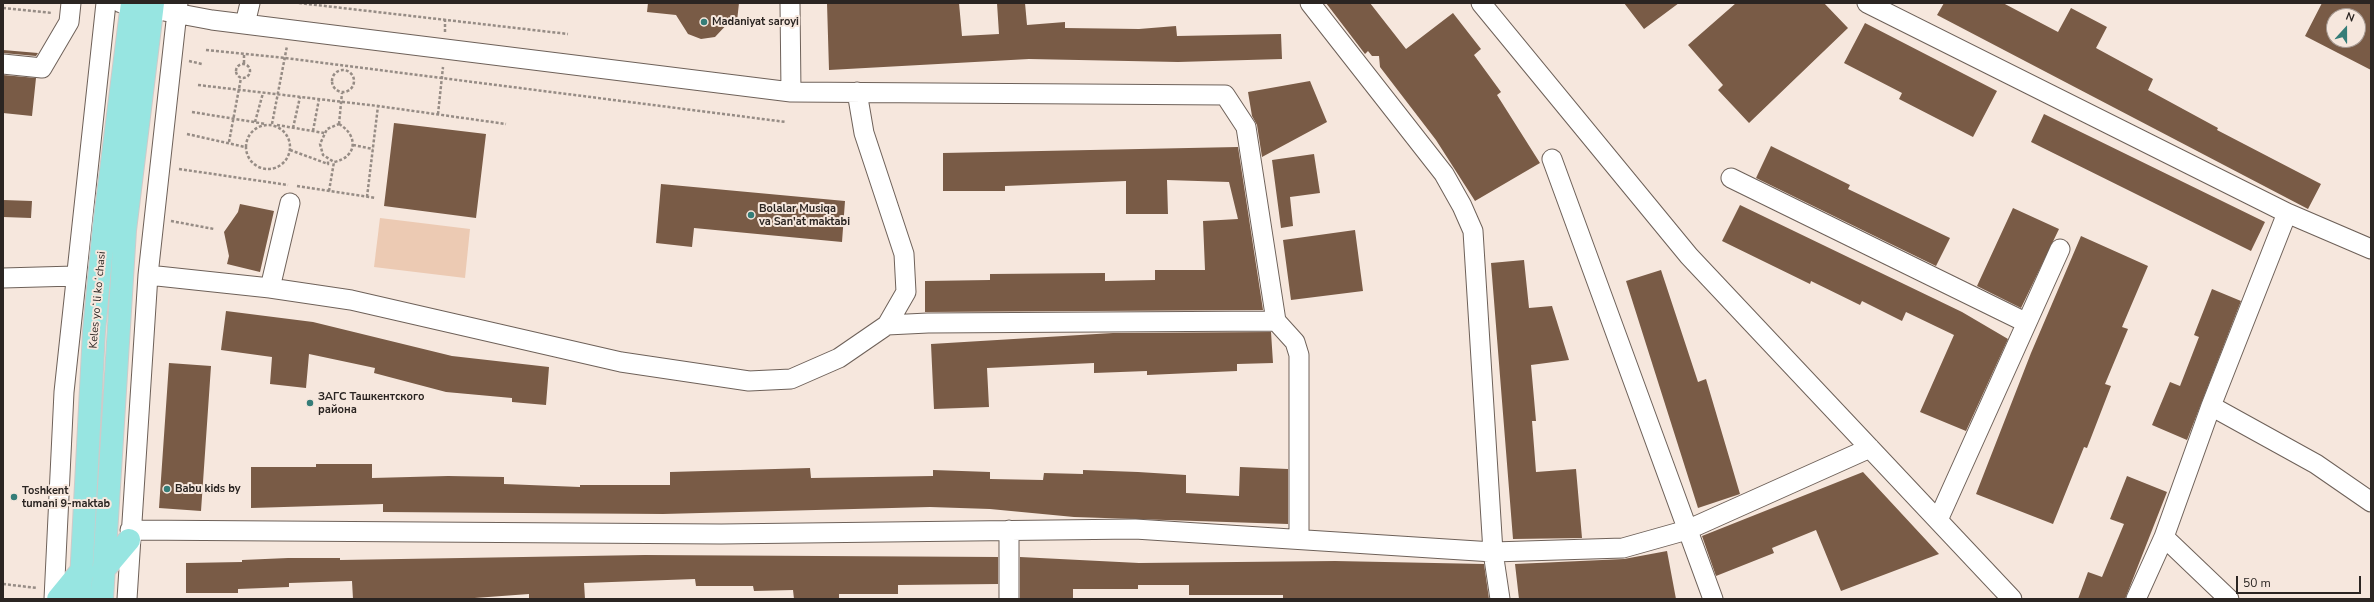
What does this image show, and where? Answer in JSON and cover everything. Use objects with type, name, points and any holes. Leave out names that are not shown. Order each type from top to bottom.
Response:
[{"type":"main road","name":"Keles yoʻli koʻchasi","points":[[80,599],[94,331],[104,226],[138,4]]},
{"type":"main road","name":"Keles yoʻli koʻchasi","points":[[102,599],[102,572],[125,230],[138,4]]},
{"type":"main road","points":[[102,572],[130,535]]},
{"type":"main road","points":[[58,599],[81,571]]},
{"type":"street","points":[[54,599],[64,392],[75,276],[106,3]]},
{"type":"street","points":[[245,24],[250,3]]},
{"type":"street","points":[[790,3],[791,92]]},
{"type":"street","points":[[1310,3],[1444,174],[1462,206],[1473,231],[1493,552],[1500,599]]},
{"type":"street","points":[[1481,3],[1689,256],[2012,599]]},
{"type":"street","points":[[1867,3],[2288,213],[2371,249]]},
{"type":"street","points":[[138,4],[177,8],[245,24],[791,92],[1225,95],[1246,127],[1276,322],[1295,342],[1299,355],[1299,539]]},
{"type":"street","points":[[127,599],[148,275],[177,8]]},
{"type":"street","points":[[3,64],[42,68],[69,22],[71,9]]},
{"type":"street","points":[[148,275],[270,288],[351,300],[621,362],[750,382],[791,379],[839,358],[887,325],[906,292],[904,254],[864,133],[857,92]]},
{"type":"street","points":[[1552,159],[1713,599]]},
{"type":"street","points":[[1731,178],[2025,322]]},
{"type":"street","points":[[270,288],[290,203]]},
{"type":"street","points":[[2136,599],[2164,537],[2211,406],[2288,213]]},
{"type":"street","points":[[1938,520],[2025,322],[2060,249]]},
{"type":"street","points":[[3,278],[75,276]]},
{"type":"street","points":[[887,325],[928,323],[1276,322]]},
{"type":"street","points":[[2211,406],[2316,464],[2371,502]]},
{"type":"street","points":[[130,535],[713,534],[1135,528],[1493,552],[1623,548],[1687,530],[1870,448]]},
{"type":"street","points":[[1009,530],[1009,599]]},
{"type":"street","points":[[2164,537],[2229,599]]},
{"type":"path","points":[[299,3],[568,34]]},
{"type":"path","points":[[3,8],[71,9]]},
{"type":"path","points":[[272,124],[290,30]]},
{"type":"path","points":[[206,50],[344,65],[786,122]]},
{"type":"path","points":[[244,54],[244,64]]},
{"type":"path","points":[[182,59],[202,64]]},
{"type":"path","points":[[244,64],[248,65],[250,72],[245,78],[241,78],[235,73],[235,69],[237,66],[244,64]]},
{"type":"path","points":[[344,65],[344,70]]},
{"type":"path","points":[[344,70],[352,75],[354,80],[351,89],[342,93],[337,91],[331,83],[334,73],[344,70]]},
{"type":"path","points":[[229,142],[241,78]]},
{"type":"path","points":[[198,85],[378,106],[506,124]]},
{"type":"path","points":[[255,122],[263,93]]},
{"type":"path","points":[[339,124],[342,93]]},
{"type":"path","points":[[293,128],[300,97]]},
{"type":"path","points":[[313,131],[319,99]]},
{"type":"path","points":[[367,197],[378,106]]},
{"type":"path","points":[[192,112],[324,133]]},
{"type":"path","points":[[272,124],[285,133],[289,140],[290,150],[285,162],[279,167],[264,169],[250,161],[245,147],[251,132],[257,127],[272,124]]},
{"type":"path","points":[[339,124],[349,131],[352,145],[349,155],[334,162],[328,160],[321,151],[324,133],[332,126],[339,124]]},
{"type":"path","points":[[187,134],[229,142],[245,147]]},
{"type":"path","points":[[352,145],[373,149]]},
{"type":"path","points":[[290,150],[328,164],[328,160]]},
{"type":"path","points":[[329,191],[334,162]]},
{"type":"path","points":[[179,169],[376,198]]},
{"type":"path","points":[[170,221],[214,229]]},
{"type":"path","points":[[3,584],[37,588]]},
{"type":"shaded area","points":[[380,218],[470,229],[465,278],[374,267]]},
{"type":"building","name":"Madaniyat saroyi","points":[[648,3],[739,3],[737,21],[731,20],[715,37],[701,39],[688,34],[676,15],[647,12]]},
{"type":"building","points":[[827,3],[959,3],[962,36],[999,34],[997,3],[1025,3],[1027,25],[1065,22],[1065,28],[1139,29],[1176,26],[1177,36],[1281,34],[1282,59],[1178,62],[1029,59],[829,70]]},
{"type":"building","points":[[1326,3],[1370,3],[1406,49],[1453,13],[1481,49],[1474,55],[1501,92],[1497,95],[1540,163],[1475,201],[1436,140],[1380,67],[1379,56],[1372,56],[1368,51],[1365,54]]},
{"type":"building","points":[[1624,3],[1679,3],[1644,29]]},
{"type":"building","points":[[1736,3],[1824,3],[1848,28],[1749,123],[1718,90],[1723,85],[1688,45]]},
{"type":"building","points":[[1944,3],[2003,3],[2058,32],[2071,8],[2107,27],[2096,48],[2153,79],[2148,90],[2218,128],[2217,130],[2321,184],[2308,209],[1937,15]]},
{"type":"building","points":[[2322,3],[2371,3],[2371,70],[2328,48],[2366,48],[2366,8],[2326,8],[2326,47],[2305,36]]},
{"type":"building","points":[[1865,23],[1997,91],[1973,137],[1899,99],[1902,93],[1844,63]]},
{"type":"building","points":[[3,50],[38,53],[36,56],[3,53]]},
{"type":"building","points":[[3,75],[36,78],[32,116],[3,113]]},
{"type":"building","points":[[1310,81],[1327,122],[1262,157],[1257,125],[1252,116],[1248,92]]},
{"type":"building","points":[[2044,114],[2265,222],[2251,251],[2031,142]]},
{"type":"building","points":[[394,123],[486,134],[476,218],[384,206]]},
{"type":"building","points":[[1771,146],[1850,185],[1848,189],[1950,238],[1936,266],[1756,178]]},
{"type":"building","points":[[1238,147],[1263,310],[925,312],[925,281],[990,280],[990,274],[1105,273],[1105,281],[1155,280],[1155,270],[1205,270],[1203,221],[1238,219],[1229,182],[1167,180],[1168,214],[1126,214],[1126,181],[1005,186],[1005,191],[943,191],[943,153]]},
{"type":"building","points":[[1314,154],[1320,193],[1290,197],[1293,226],[1281,228],[1272,160]]},
{"type":"building","name":"Bolalar Musiqa va San'at maktabi","points":[[661,184],[845,201],[842,242],[694,228],[692,247],[656,243]]},
{"type":"building","points":[[3,200],[32,201],[31,218],[3,217]]},
{"type":"building","points":[[240,204],[274,211],[260,272],[227,264],[229,256],[224,232],[238,212]]},
{"type":"building","points":[[1740,205],[1962,312],[2008,339],[1966,431],[1920,412],[1954,335],[1906,312],[1902,321],[1862,301],[1860,305],[1811,281],[1810,284],[1722,241]]},
{"type":"building","points":[[2013,208],[2059,229],[2021,308],[1977,286]]},
{"type":"building","points":[[1355,230],[1363,291],[1291,300],[1283,240]]},
{"type":"building","points":[[2081,236],[2148,266],[2122,327],[2128,329],[2105,384],[2111,386],[2087,448],[2084,447],[2053,524],[1976,494],[2031,353]]},
{"type":"building","points":[[1524,260],[1529,308],[1552,306],[1569,360],[1531,365],[1536,421],[1532,421],[1536,472],[1576,469],[1582,538],[1513,539],[1491,263]]},
{"type":"building","points":[[1661,270],[1698,382],[1706,379],[1740,494],[1698,508],[1626,281]]},
{"type":"building","points":[[2212,289],[2241,301],[2187,440],[2152,425],[2170,382],[2180,386],[2199,337],[2194,335]]},
{"type":"building","points":[[226,311],[313,322],[452,356],[549,367],[546,405],[512,402],[512,398],[446,392],[374,373],[375,368],[309,354],[306,388],[270,384],[272,357],[221,350]]},
{"type":"building","points":[[1271,332],[1273,363],[1237,364],[1237,371],[1147,375],[1147,371],[1094,373],[1094,363],[987,368],[989,407],[934,409],[931,344],[1113,333]]},
{"type":"building","points":[[169,363],[211,366],[201,511],[159,508]]},
{"type":"building","points":[[316,464],[372,464],[372,478],[448,476],[504,477],[504,484],[580,487],[580,485],[670,485],[670,472],[810,468],[811,478],[933,476],[933,470],[990,472],[990,479],[1043,480],[1044,473],[1083,474],[1083,470],[1186,475],[1186,493],[1239,496],[1240,467],[1288,469],[1288,524],[1074,517],[990,509],[930,507],[663,514],[383,512],[383,504],[251,508],[251,467],[316,467]]},
{"type":"building","points":[[1863,472],[1939,554],[1841,591],[1816,530],[1772,548],[1774,553],[1716,576],[1702,536]]},
{"type":"building","points":[[2127,476],[2167,492],[2125,599],[2078,599],[2088,572],[2102,577],[2124,524],[2110,519]]},
{"type":"building","points":[[1667,551],[1676,599],[1519,599],[1515,564],[1624,559]]},
{"type":"building","points":[[645,555],[998,557],[998,584],[898,585],[898,594],[839,594],[839,599],[794,599],[793,590],[754,591],[753,586],[696,586],[695,579],[584,583],[585,599],[529,599],[529,594],[461,599],[353,599],[352,581],[289,583],[289,587],[238,589],[238,593],[186,593],[186,563],[242,562],[242,560],[288,558],[340,558],[340,560]]},
{"type":"building","points":[[1020,557],[1139,563],[1335,561],[1484,564],[1489,599],[1283,599],[1283,595],[1189,595],[1189,585],[1138,585],[1138,589],[1073,589],[1073,599],[1020,599]]},
{"type":"place","name":"Madaniyat saroyi","points":[[704,22]]},
{"type":"place","name":"Bolalar Musiqa va San'at maktabi","points":[[751,215]]},
{"type":"place","name":"ЗАГС Ташкентского района","points":[[310,403]]},
{"type":"place","name":"Babu kids by","points":[[167,489]]},
{"type":"place","name":"Toshkent tumani 9-maktab","points":[[14,497]]}]
